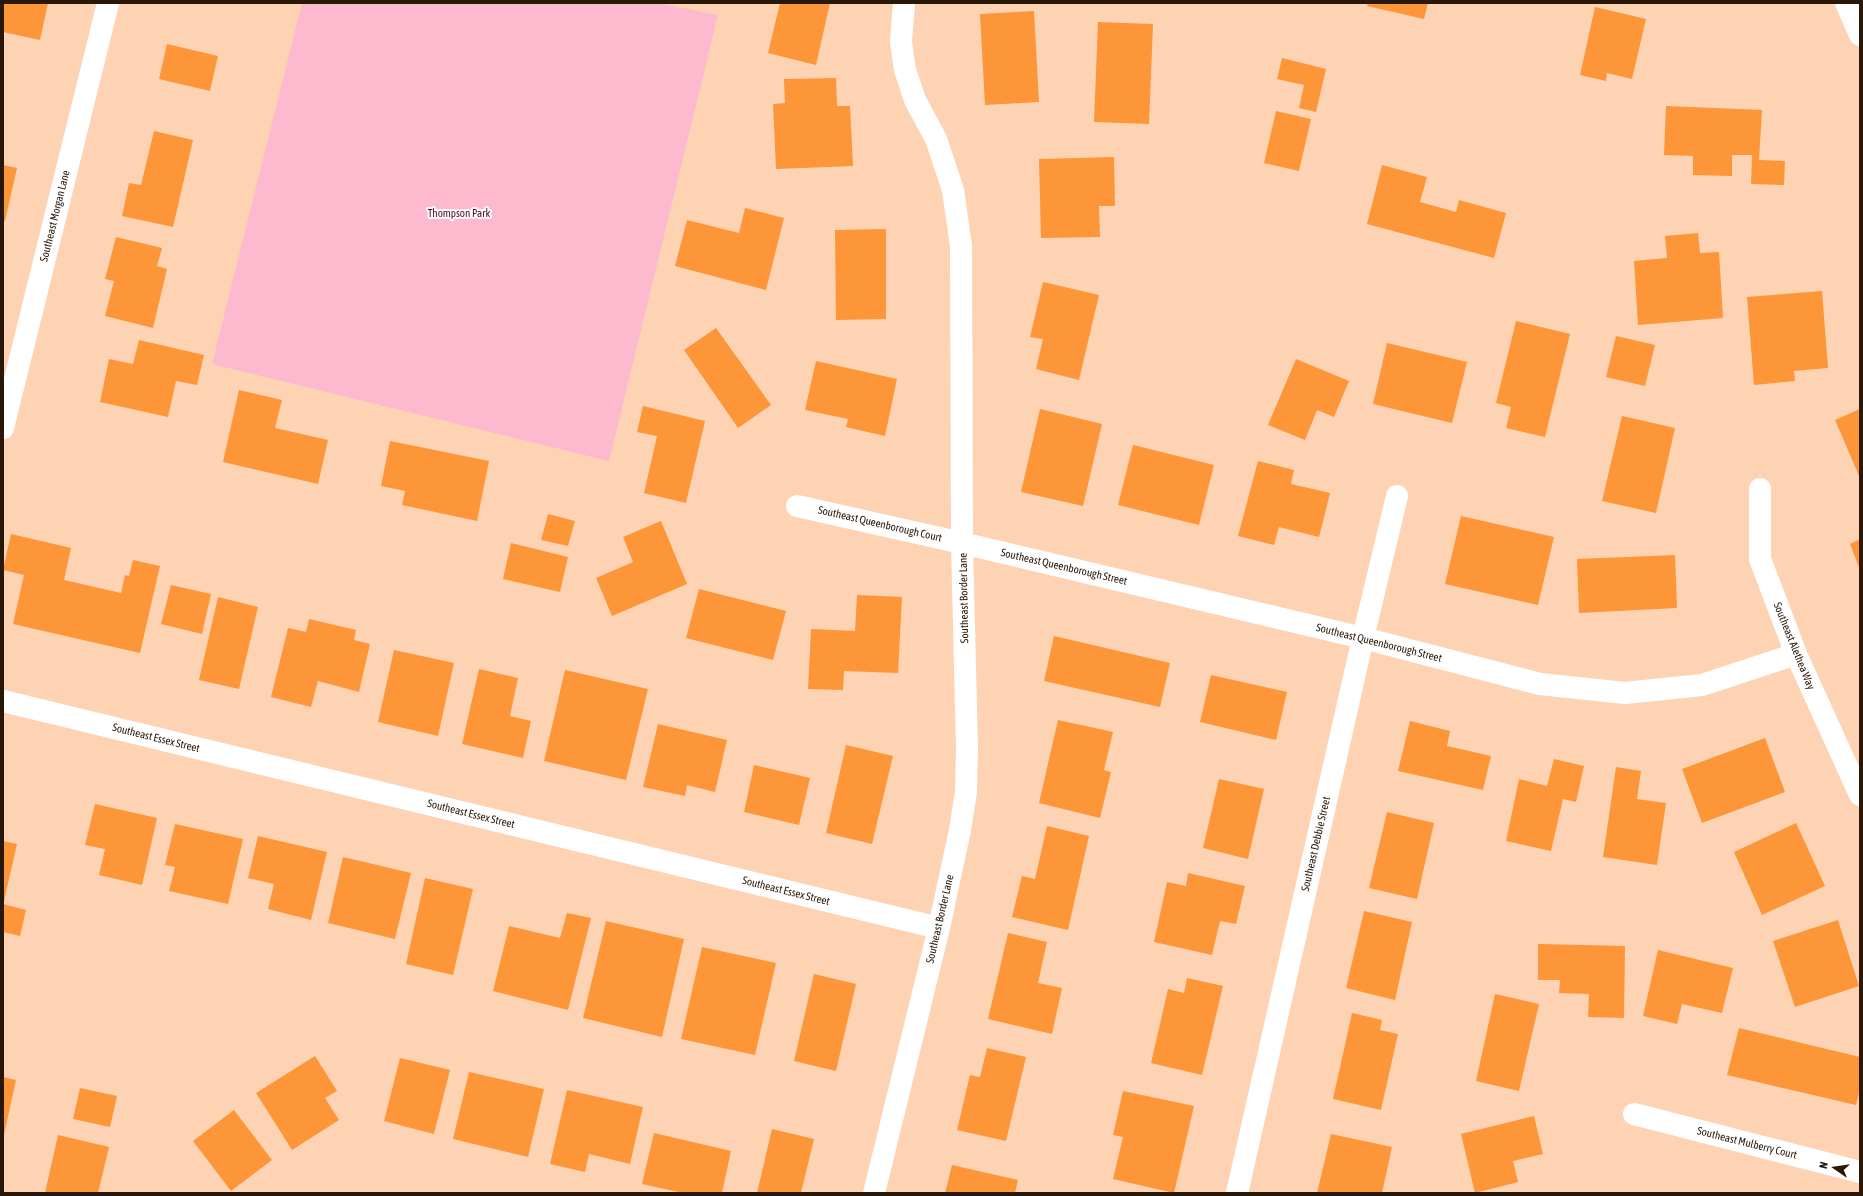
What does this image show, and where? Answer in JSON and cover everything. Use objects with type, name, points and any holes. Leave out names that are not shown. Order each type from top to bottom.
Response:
[{"type":"main road","name":"Southeast Morgan Lane","points":[[3,428],[108,3]]},
{"type":"main road","name":"Southeast Border Lane","points":[[874,1193],[939,928],[960,830],[966,792],[967,750],[962,543],[961,246],[953,190],[936,139],[915,100],[905,70],[901,42],[904,3]]},
{"type":"main road","points":[[1846,3],[1860,35]]},
{"type":"main road","name":"Southeast Alethea Way","points":[[1760,489],[1760,560],[1796,654],[1860,795]]},
{"type":"main road","name":"Southeast Debbie Street","points":[[1237,1193],[1363,638],[1397,496]]},
{"type":"main road","name":"Southeast Queenborough Court","points":[[797,506],[962,543]]},
{"type":"main road","name":"Southeast Queenborough Street","points":[[962,543],[1363,638],[1540,684],[1625,692],[1702,685],[1796,654]]},
{"type":"main road","name":"Southeast Essex Street","points":[[3,701],[939,928]]},
{"type":"main road","name":"Southeast Mulberry Court","points":[[1634,1114],[1860,1172]]},
{"type":"green space","name":"Thompson Park","points":[[302,3],[658,3],[718,15],[609,461],[212,364]]},
{"type":"building","points":[[3,3],[48,3],[40,40],[3,32]]},
{"type":"building","points":[[780,3],[830,3],[816,65],[768,53]]},
{"type":"building","points":[[1368,3],[1428,3],[1424,19],[1367,6]]},
{"type":"building","points":[[1595,7],[1646,19],[1632,79],[1607,73],[1606,81],[1580,75]]},
{"type":"building","points":[[1034,11],[1039,102],[985,105],[980,14]]},
{"type":"building","points":[[1098,22],[1153,24],[1149,124],[1094,122]]},
{"type":"building","points":[[167,44],[218,56],[210,91],[159,79]]},
{"type":"building","points":[[1282,58],[1326,69],[1316,112],[1299,108],[1304,85],[1277,79]]},
{"type":"building","points":[[836,78],[837,106],[850,106],[853,166],[776,169],[773,104],[785,103],[784,79]]},
{"type":"building","points":[[1666,106],[1762,110],[1759,160],[1785,161],[1784,185],[1751,184],[1752,155],[1732,155],[1732,176],[1693,175],[1693,156],[1664,155]]},
{"type":"building","points":[[1276,111],[1311,119],[1299,171],[1264,163]]},
{"type":"building","points":[[154,131],[193,140],[173,227],[122,216],[129,183],[141,185]]},
{"type":"building","points":[[1114,157],[1115,206],[1099,206],[1100,237],[1041,238],[1039,159]]},
{"type":"building","points":[[3,165],[17,168],[5,221],[3,221]]},
{"type":"building","points":[[1382,165],[1427,177],[1420,202],[1456,212],[1459,200],[1506,213],[1494,258],[1367,224]]},
{"type":"building","points":[[745,208],[784,218],[766,290],[675,266],[687,220],[739,233]]},
{"type":"building","points":[[886,229],[886,319],[836,320],[835,230]]},
{"type":"building","points":[[1698,233],[1700,253],[1719,252],[1723,318],[1638,325],[1634,261],[1667,258],[1665,236]]},
{"type":"building","points":[[116,237],[162,248],[157,266],[167,269],[153,328],[105,316],[114,281],[105,279]]},
{"type":"building","points":[[1043,282],[1099,295],[1079,380],[1036,369],[1043,339],[1030,337]]},
{"type":"building","points":[[1822,291],[1828,368],[1794,371],[1795,381],[1754,385],[1747,297]]},
{"type":"building","points":[[1516,321],[1570,334],[1545,437],[1506,428],[1511,407],[1496,403]]},
{"type":"building","points":[[716,328],[771,405],[738,428],[684,350]]},
{"type":"building","points":[[1616,336],[1655,345],[1645,386],[1606,377]]},
{"type":"building","points":[[139,340],[204,355],[197,385],[176,381],[168,417],[100,402],[109,359],[133,364]]},
{"type":"building","points":[[1387,343],[1467,362],[1452,423],[1373,404]]},
{"type":"building","points":[[1296,359],[1349,381],[1334,417],[1317,410],[1305,440],[1268,425]]},
{"type":"building","points":[[816,361],[897,379],[885,436],[846,427],[848,419],[805,410]]},
{"type":"building","points":[[239,390],[282,400],[275,428],[328,440],[318,484],[223,462]]},
{"type":"building","points":[[643,406],[705,421],[686,503],[644,493],[657,436],[637,432]]},
{"type":"building","points":[[1040,409],[1102,424],[1083,506],[1021,492]]},
{"type":"building","points":[[1860,409],[1860,478],[1835,420]]},
{"type":"building","points":[[1622,416],[1675,428],[1656,513],[1602,501]]},
{"type":"building","points":[[390,441],[489,461],[477,521],[402,505],[405,491],[381,486]]},
{"type":"building","points":[[1133,445],[1214,465],[1199,525],[1118,505]]},
{"type":"building","points":[[1258,461],[1294,470],[1291,484],[1330,493],[1319,537],[1279,527],[1274,545],[1238,536]]},
{"type":"building","points":[[548,514],[575,521],[568,546],[541,540]]},
{"type":"building","points":[[1461,516],[1554,537],[1538,605],[1445,584]]},
{"type":"building","points":[[661,521],[687,584],[612,616],[596,578],[633,562],[623,537]]},
{"type":"building","points":[[11,534],[71,548],[64,580],[121,593],[125,575],[129,576],[133,560],[160,566],[140,653],[13,624],[24,575],[3,570]]},
{"type":"building","points":[[1860,539],[1860,570],[1850,544]]},
{"type":"building","points":[[511,543],[568,557],[560,592],[503,579]]},
{"type":"building","points":[[1675,555],[1677,608],[1579,613],[1577,559]]},
{"type":"building","points":[[171,585],[211,594],[202,634],[161,624]]},
{"type":"building","points":[[699,589],[786,611],[773,660],[686,638]]},
{"type":"building","points":[[857,595],[902,597],[898,673],[844,671],[843,690],[808,689],[811,629],[855,631]]},
{"type":"building","points":[[218,597],[258,607],[239,689],[199,680]]},
{"type":"building","points":[[309,619],[356,630],[354,640],[370,644],[359,692],[318,681],[311,707],[271,697],[288,628],[306,632]]},
{"type":"building","points":[[1054,636],[1170,663],[1160,707],[1044,681]]},
{"type":"building","points":[[394,650],[454,663],[438,736],[378,722]]},
{"type":"building","points":[[479,669],[518,678],[510,716],[531,721],[523,758],[462,744]]},
{"type":"building","points":[[565,670],[648,689],[626,780],[544,761]]},
{"type":"building","points":[[1211,675],[1287,692],[1276,740],[1200,722]]},
{"type":"building","points":[[1058,720],[1113,732],[1104,770],[1111,772],[1100,818],[1039,803]]},
{"type":"building","points":[[1410,721],[1450,731],[1447,746],[1491,756],[1483,790],[1398,771]]},
{"type":"building","points":[[658,724],[727,740],[715,792],[687,785],[685,796],[643,787]]},
{"type":"building","points":[[1765,738],[1785,792],[1702,823],[1682,769]]},
{"type":"building","points":[[846,745],[893,756],[872,844],[826,833]]},
{"type":"building","points":[[1554,759],[1584,766],[1576,802],[1563,799],[1551,851],[1506,841],[1519,779],[1547,786]]},
{"type":"building","points":[[754,765],[810,778],[799,825],[744,812]]},
{"type":"building","points":[[1616,767],[1641,771],[1637,799],[1666,803],[1657,865],[1603,857]]},
{"type":"building","points":[[1219,779],[1264,789],[1248,859],[1203,848]]},
{"type":"building","points":[[95,804],[157,818],[142,885],[99,875],[105,849],[85,845]]},
{"type":"building","points":[[1387,812],[1434,823],[1417,899],[1369,888]]},
{"type":"building","points":[[1796,823],[1825,886],[1762,915],[1734,852]]},
{"type":"building","points":[[175,824],[243,839],[228,904],[169,891],[175,867],[165,865]]},
{"type":"building","points":[[1047,826],[1089,836],[1068,930],[1012,917],[1022,876],[1035,879]]},
{"type":"building","points":[[258,836],[327,852],[311,920],[268,909],[274,884],[248,878]]},
{"type":"building","points":[[3,841],[17,844],[4,901],[3,901]]},
{"type":"building","points":[[343,857],[411,873],[395,939],[328,923]]},
{"type":"building","points":[[1188,873],[1245,886],[1236,924],[1220,921],[1212,955],[1154,942],[1167,882],[1186,886]]},
{"type":"building","points":[[425,878],[473,889],[453,975],[406,964]]},
{"type":"building","points":[[3,904],[26,910],[20,936],[3,932]]},
{"type":"building","points":[[1364,911],[1412,922],[1395,1000],[1346,988]]},
{"type":"building","points":[[567,913],[591,918],[568,1010],[493,991],[509,926],[560,938]]},
{"type":"building","points":[[1838,920],[1859,986],[1795,1007],[1773,941]]},
{"type":"building","points":[[606,921],[684,939],[662,1037],[583,1018]]},
{"type":"building","points":[[1008,933],[1047,942],[1038,983],[1062,988],[1052,1034],[988,1019]]},
{"type":"building","points":[[1538,944],[1625,946],[1624,1018],[1588,1017],[1589,994],[1559,993],[1560,980],[1538,980]]},
{"type":"building","points":[[702,947],[776,963],[755,1055],[681,1039]]},
{"type":"building","points":[[1658,950],[1733,968],[1722,1013],[1682,1004],[1677,1024],[1643,1016]]},
{"type":"building","points":[[814,974],[856,984],[836,1071],[794,1061]]},
{"type":"building","points":[[1187,978],[1223,986],[1202,1075],[1151,1063],[1168,989],[1184,993]]},
{"type":"building","points":[[1495,994],[1539,1004],[1519,1091],[1476,1081]]},
{"type":"building","points":[[1352,1013],[1382,1020],[1380,1030],[1398,1034],[1381,1110],[1333,1099]]},
{"type":"building","points":[[1739,1028],[1860,1057],[1860,1089],[1856,1105],[1727,1075]]},
{"type":"building","points":[[987,1048],[1026,1057],[1006,1141],[957,1130],[970,1075],[980,1077]]},
{"type":"building","points":[[315,1056],[337,1091],[325,1098],[339,1120],[292,1150],[256,1093]]},
{"type":"building","points":[[400,1058],[450,1070],[434,1134],[384,1121]]},
{"type":"building","points":[[469,1072],[544,1089],[528,1157],[453,1139]]},
{"type":"building","points":[[3,1077],[16,1080],[4,1135],[3,1135]]},
{"type":"building","points":[[80,1088],[117,1096],[110,1127],[73,1119]]},
{"type":"building","points":[[567,1090],[643,1107],[630,1164],[589,1154],[585,1172],[550,1164]]},
{"type":"building","points":[[1123,1091],[1194,1106],[1174,1193],[1113,1179],[1123,1137],[1113,1135]]},
{"type":"building","points":[[234,1110],[272,1160],[231,1191],[193,1141]]},
{"type":"building","points":[[1534,1116],[1543,1154],[1513,1161],[1518,1182],[1475,1193],[1461,1134]]},
{"type":"building","points":[[772,1129],[814,1139],[801,1193],[757,1193]]},
{"type":"building","points":[[654,1133],[731,1151],[722,1193],[683,1193],[642,1184]]},
{"type":"building","points":[[1331,1134],[1392,1147],[1382,1193],[1317,1193]]},
{"type":"building","points":[[58,1135],[109,1147],[98,1193],[45,1193]]},
{"type":"building","points":[[952,1165],[1018,1180],[1015,1193],[945,1193]]}]
